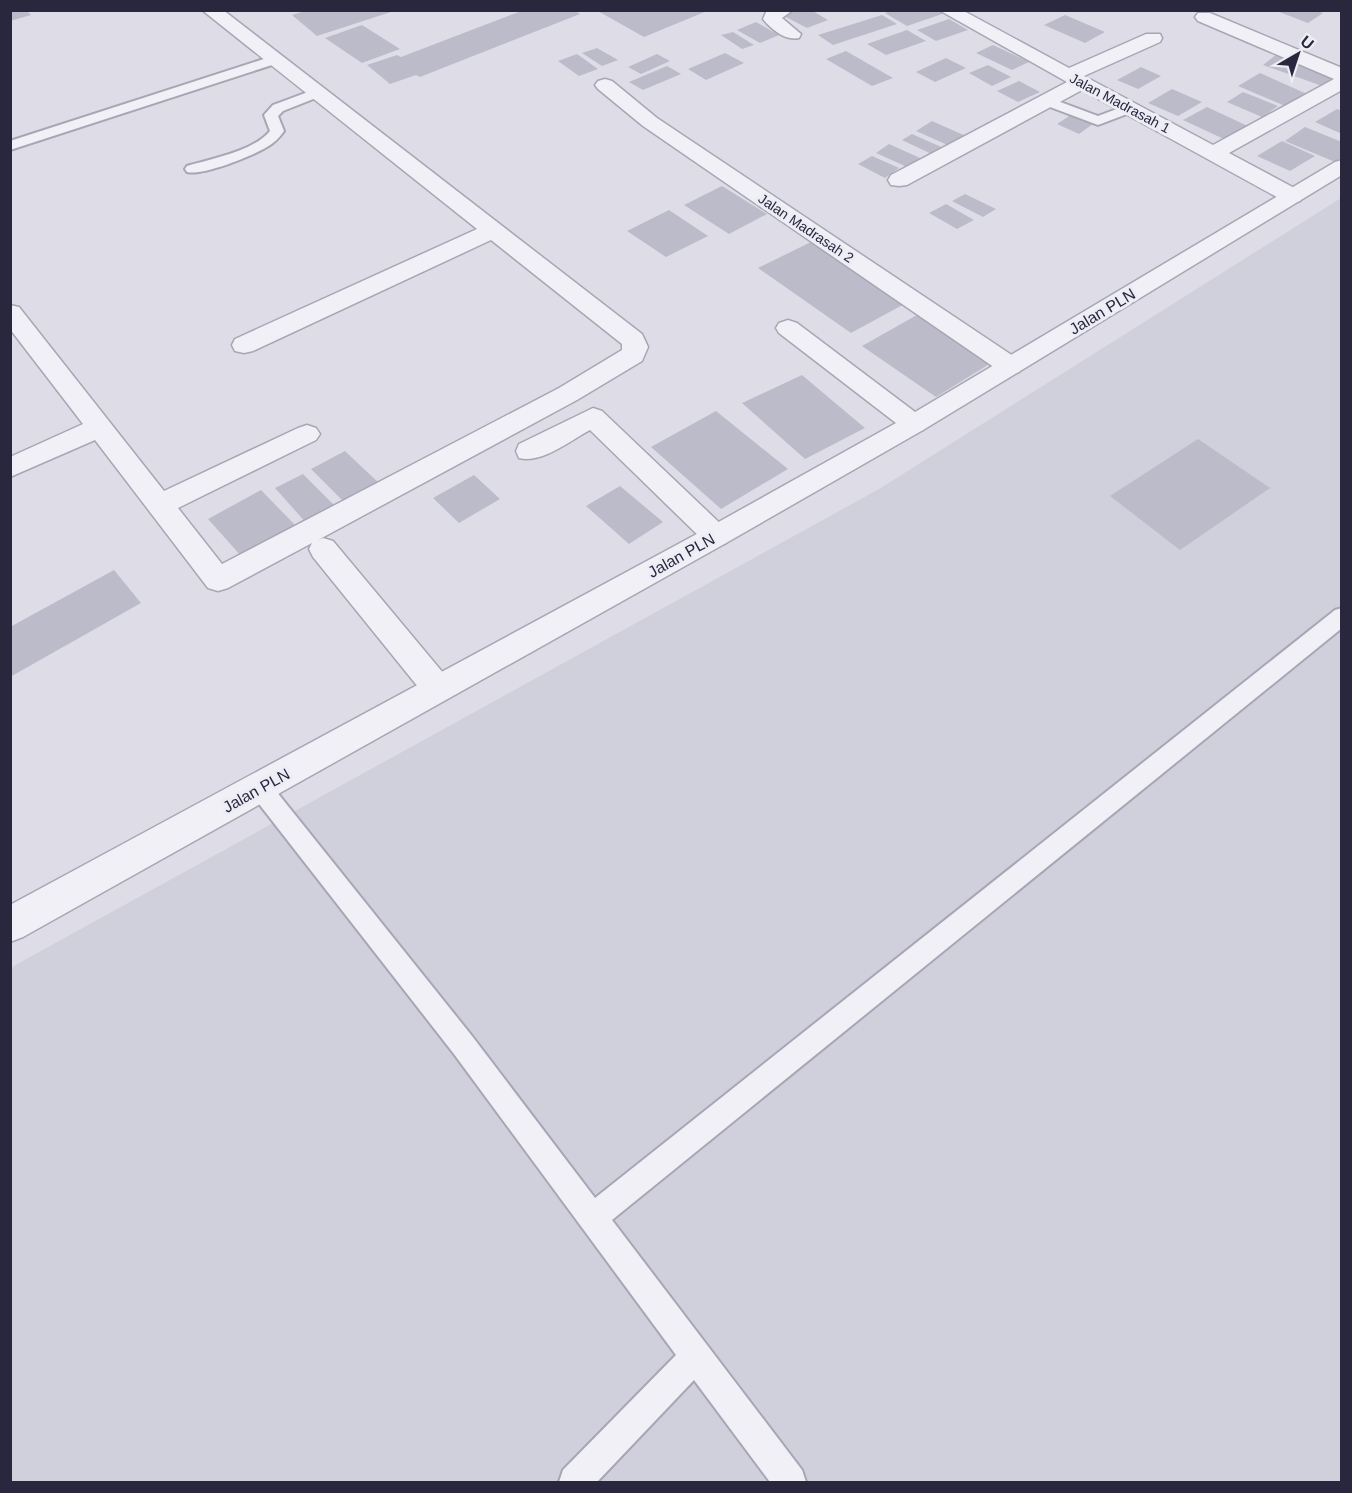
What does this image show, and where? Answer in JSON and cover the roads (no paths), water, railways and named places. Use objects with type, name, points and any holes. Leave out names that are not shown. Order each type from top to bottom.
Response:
[{"type":"street","points":[[10,312],[218,580],[568,394],[633,355],[636,347],[633,340],[211,10]]},
{"type":"street","points":[[784,10],[774,14],[771,18],[792,34]]},
{"type":"street","name":"Jalan Madrasah 1","points":[[948,10],[1292,196]]},
{"type":"street","points":[[1204,17],[1341,75]]},
{"type":"street","points":[[899,180],[1047,101],[1076,79],[1153,38]]},
{"type":"street","points":[[1214,153],[1341,82]]},
{"type":"street","name":"Jalan Madrasah 2","points":[[605,85],[650,122],[1010,366]]},
{"type":"street","name":"Jalan PLN","points":[[10,925],[716,536],[914,424],[1341,166]]},
{"type":"street","points":[[244,345],[492,231]]},
{"type":"street","points":[[788,328],[914,424]]},
{"type":"street","points":[[529,451],[593,417],[716,536]]},
{"type":"street","points":[[10,468],[99,427]]},
{"type":"street","points":[[160,505],[307,434]]},
{"type":"street","points":[[323,549],[438,689]]},
{"type":"lane","points":[[10,146],[273,60]]},
{"type":"lane","points":[[192,169],[255,148],[274,137],[277,131],[271,115],[278,108],[316,93]]},
{"type":"lane","points":[[1047,101],[1098,121],[1130,108]]},
{"type":"lane","points":[[592,1218],[1341,616]]},
{"type":"lane","points":[[260,788],[463,1045],[790,1482]]},
{"type":"lane","points":[[574,1482],[695,1357]]}]
